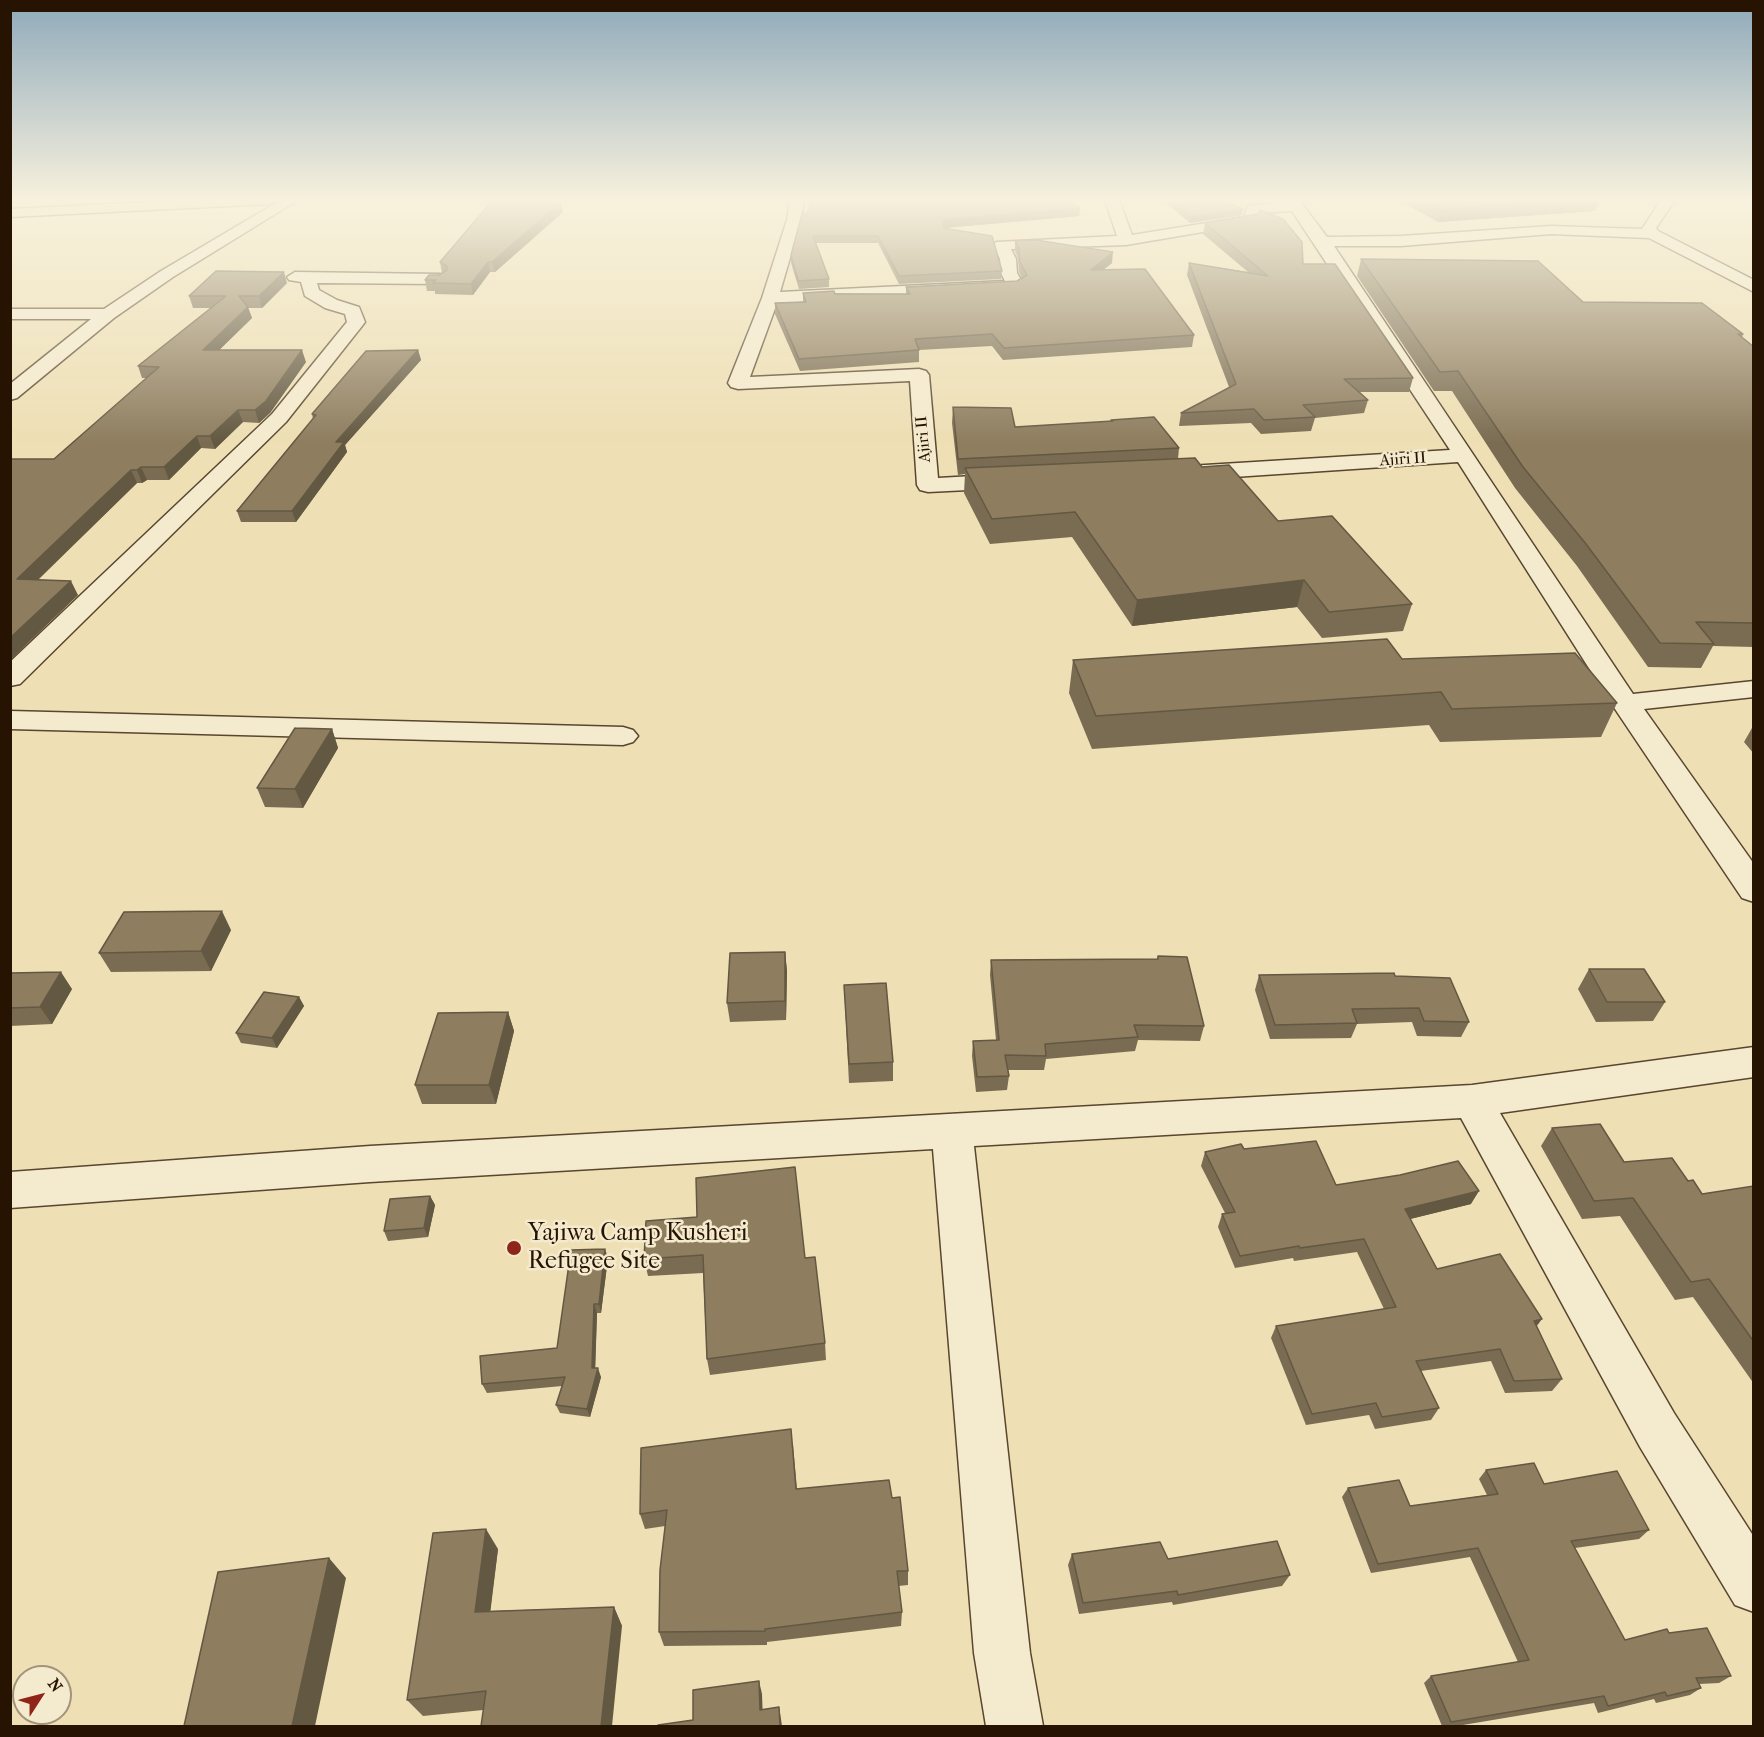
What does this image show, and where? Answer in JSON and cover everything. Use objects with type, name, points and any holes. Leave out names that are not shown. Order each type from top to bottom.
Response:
[{"type":"street","points":[[10,394],[108,314],[157,281]]},
{"type":"street","points":[[10,678],[279,418],[356,322],[353,312],[331,304],[311,292],[310,281]]},
{"type":"street","name":"Ajiri II","points":[[775,281],[738,383],[919,375],[928,484],[1023,480]]},
{"type":"street","points":[[770,298],[1016,285],[1014,281]]},
{"type":"street","points":[[1349,281],[1625,703],[1754,890]]},
{"type":"street","points":[[10,314],[108,314]]},
{"type":"street","name":"Ajiri II","points":[[1167,474],[1464,455]]},
{"type":"street","points":[[1625,703],[1754,689]]},
{"type":"street","points":[[10,720],[623,736]]},
{"type":"street","points":[[10,1190],[370,1164],[1472,1101],[1754,1062]]},
{"type":"street","points":[[1472,1101],[1657,1430],[1754,1587]]},
{"type":"street","points":[[952,1131],[1002,1653],[1015,1726]]},
{"type":"building","points":[[205,281],[275,281],[259,296],[239,296],[248,307],[203,350],[302,350],[266,401],[255,410],[238,410],[210,436],[197,436],[164,467],[141,467],[131,470],[17,579],[71,581],[10,638],[10,459],[54,459],[159,367],[138,366],[226,296],[189,296]]},
{"type":"building","points":[[435,281],[473,281],[471,284],[433,283]]},
{"type":"building","points":[[1016,281],[1154,281],[1194,335],[1004,348],[992,334],[915,339],[919,350],[799,359],[775,303],[806,302],[803,293],[834,291],[835,294],[910,294],[906,287]]},
{"type":"building","points":[[1196,281],[1347,281],[1413,378],[1344,379],[1368,400],[1303,405],[1315,417],[1264,420],[1254,409],[1181,413],[1236,384]]},
{"type":"building","points":[[1376,281],[1560,281],[1583,302],[1702,303],[1743,334],[1738,334],[1754,347],[1754,623],[1696,622],[1714,644],[1660,643],[1586,544],[1523,467],[1458,371],[1440,372]]},
{"type":"building","points":[[418,350],[336,442],[344,442],[292,511],[237,511],[316,415],[312,414],[366,351]]},
{"type":"building","points":[[953,407],[1011,408],[1015,427],[1154,417],[1179,448],[958,459]]},
{"type":"building","points":[[1195,458],[1202,467],[1229,465],[1278,521],[1332,516],[1412,604],[1329,612],[1304,580],[1137,600],[1075,512],[992,519],[965,468]]},
{"type":"building","points":[[1387,639],[1402,659],[1575,653],[1617,703],[1452,709],[1441,692],[1096,716],[1073,660]]},
{"type":"building","points":[[295,728],[332,729],[295,789],[257,788]]},
{"type":"building","points":[[222,911],[201,951],[99,953],[124,912]]},
{"type":"building","points":[[785,952],[785,1001],[727,1003],[730,953]]},
{"type":"building","points":[[1158,956],[1187,957],[1204,1026],[1134,1025],[1138,1037],[1045,1044],[1046,1056],[1005,1055],[1009,1076],[977,1077],[973,1041],[999,1040],[991,960],[1158,959]]},
{"type":"building","points":[[1589,969],[1644,969],[1665,1002],[1607,1002]]},
{"type":"building","points":[[61,972],[40,1007],[10,1008],[10,973]]},
{"type":"building","points":[[1394,973],[1395,976],[1450,978],[1469,1022],[1424,1021],[1419,1008],[1352,1009],[1357,1023],[1275,1025],[1259,975]]},
{"type":"building","points":[[886,983],[893,1062],[849,1064],[844,985]]},
{"type":"building","points":[[264,992],[299,997],[272,1038],[236,1033]]},
{"type":"building","points":[[508,1012],[489,1085],[415,1085],[438,1013]]},
{"type":"building","points":[[1600,1124],[1624,1162],[1672,1158],[1688,1181],[1693,1180],[1702,1194],[1754,1186],[1754,1342],[1709,1279],[1691,1282],[1633,1198],[1594,1201],[1552,1128]]},
{"type":"building","points":[[1316,1141],[1336,1185],[1400,1175],[1458,1161],[1479,1191],[1405,1209],[1437,1269],[1500,1254],[1542,1319],[1534,1321],[1562,1379],[1514,1381],[1500,1349],[1416,1361],[1439,1408],[1382,1417],[1376,1403],[1312,1414],[1276,1326],[1396,1307],[1364,1239],[1300,1248],[1299,1246],[1240,1256],[1222,1214],[1235,1212],[1205,1152],[1241,1144],[1244,1149]]},
{"type":"building","points":[[795,1167],[805,1258],[815,1257],[825,1343],[707,1359],[703,1255],[644,1259],[646,1221],[697,1217],[696,1178]]},
{"type":"building","points":[[430,1196],[424,1228],[384,1231],[390,1199]]},
{"type":"building","points":[[605,1249],[599,1304],[594,1304],[592,1368],[598,1368],[587,1409],[556,1405],[565,1377],[482,1384],[480,1356],[557,1348],[571,1250]]},
{"type":"building","points":[[791,1429],[796,1489],[889,1480],[892,1498],[900,1497],[908,1571],[897,1571],[902,1612],[765,1629],[765,1631],[659,1632],[660,1570],[667,1510],[640,1514],[641,1448]]},
{"type":"building","points":[[1534,1463],[1544,1484],[1617,1471],[1649,1530],[1571,1541],[1625,1640],[1667,1629],[1669,1633],[1707,1628],[1731,1676],[1696,1678],[1701,1688],[1667,1696],[1665,1692],[1608,1706],[1604,1696],[1451,1722],[1431,1676],[1529,1660],[1478,1548],[1378,1564],[1348,1488],[1399,1480],[1410,1506],[1498,1494],[1486,1470]]},
{"type":"building","points":[[486,1529],[475,1612],[614,1607],[601,1726],[481,1726],[486,1691],[407,1700],[433,1533]]},
{"type":"building","points":[[1277,1541],[1290,1575],[1178,1595],[1177,1591],[1083,1603],[1072,1554],[1160,1542],[1168,1559]]},
{"type":"building","points":[[329,1558],[292,1726],[184,1726],[218,1572]]},
{"type":"building","points":[[759,1681],[760,1710],[779,1707],[780,1726],[658,1726],[693,1720],[693,1690]]},
{"type":"place","name":"Yajiwa Camp Kusheri Refugee Site","points":[[514,1248]]}]
